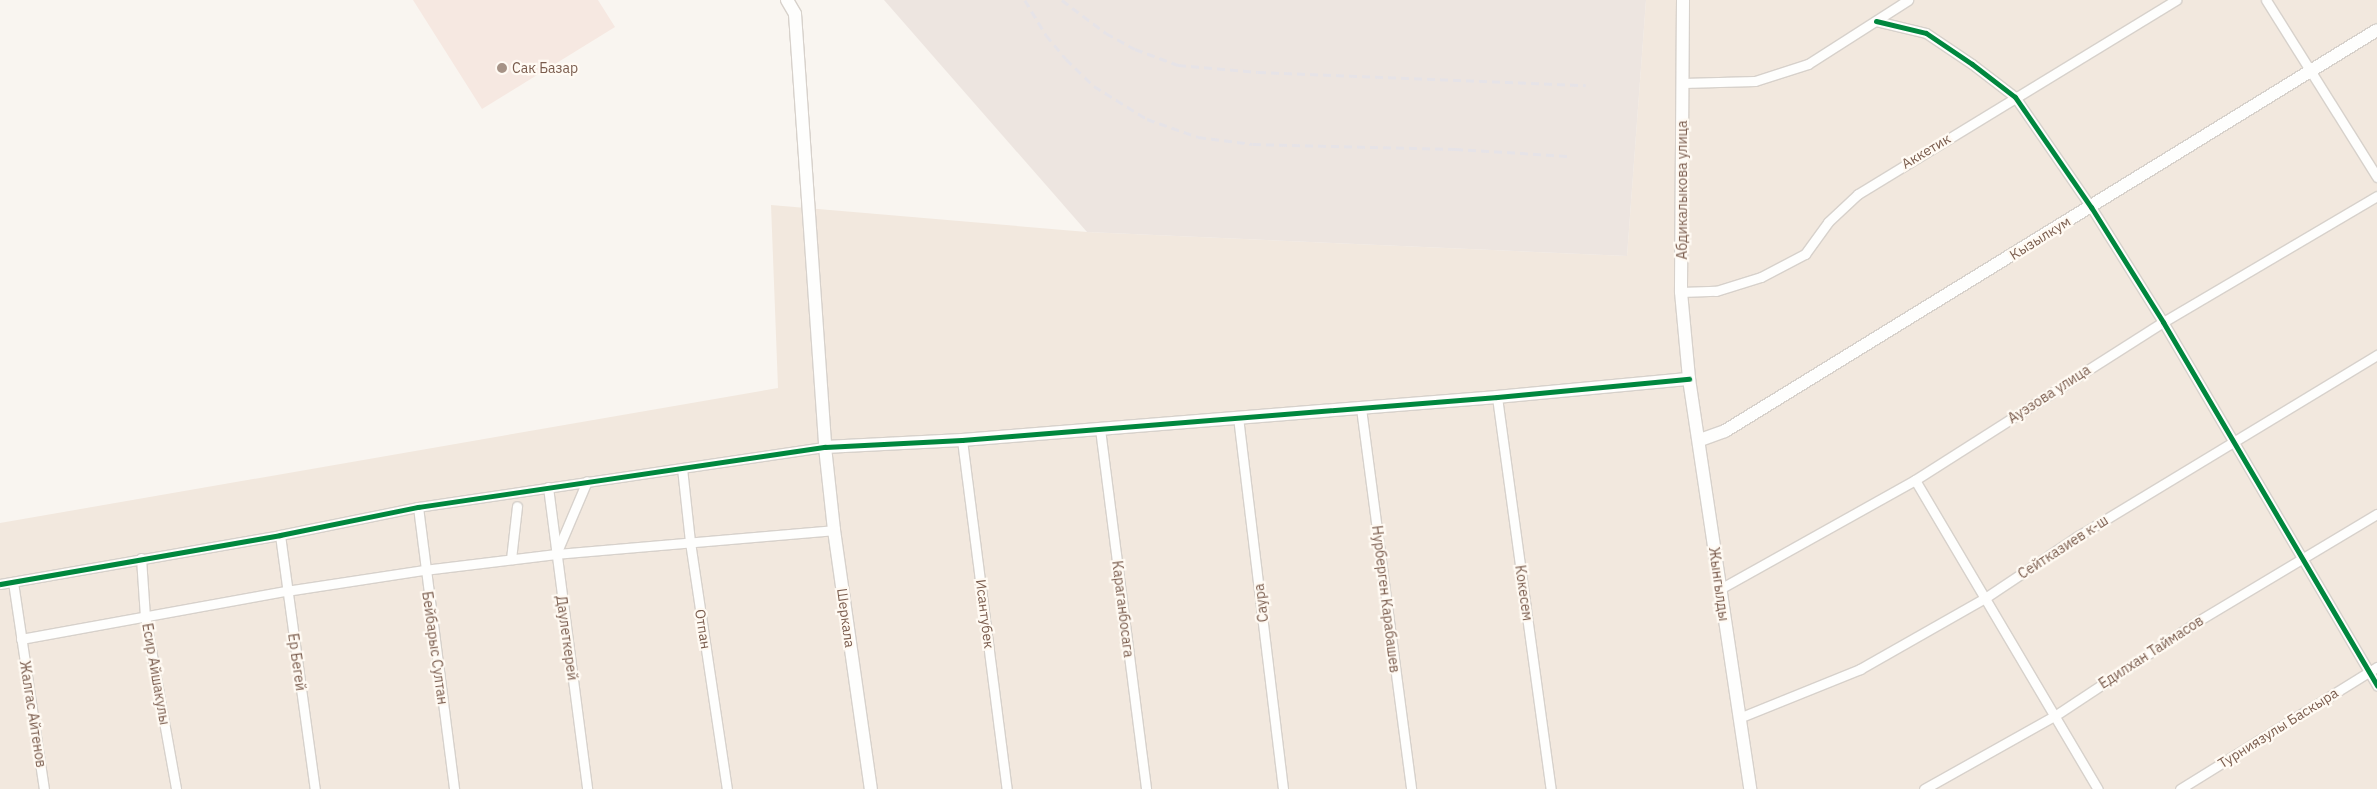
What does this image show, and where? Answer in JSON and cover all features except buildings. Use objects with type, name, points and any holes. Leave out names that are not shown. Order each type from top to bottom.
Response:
[{"type":"street","name":"Шеркала","points":[[787,0],[795,14],[825,447],[834,530],[871,789]]},
{"type":"street","name":"Абдикалыкова улица","points":[[1683,0],[1681,292],[1689,379]]},
{"type":"street","points":[[1683,83],[1755,80],[1808,64],[1908,0]]},
{"type":"street","name":"Аккетик","points":[[1681,292],[1716,291],[1752,280],[1805,254],[1828,222],[1858,194],[2176,0]]},
{"type":"street","points":[[2266,0],[2377,177]]},
{"type":"street","points":[[1876,21],[1926,33],[1972,64],[2015,97],[2091,207],[2163,322],[2377,686]]},
{"type":"street","name":"Кызылкум","points":[[1700,440],[1725,431],[2377,30]]},
{"type":"street","name":"Ауэзова улица","points":[[1720,589],[1915,480],[2163,322],[2377,196]]},
{"type":"street","name":"Сейтказиев к-ш","points":[[1739,718],[1860,669],[1984,598],[2078,536],[2377,356]]},
{"type":"street","points":[[0,584],[280,535],[418,507],[825,447],[962,440],[1497,397],[1689,379]]},
{"type":"street","name":"Жынгылды","points":[[1689,379],[1700,440],[1750,789]]},
{"type":"street","name":"Кокесем","points":[[1497,397],[1552,789]]},
{"type":"street","name":"Нурберген Карабашев","points":[[1361,408],[1411,789]]},
{"type":"street","name":"Саура","points":[[1238,417],[1283,789]]},
{"type":"street","name":"Караганбосага","points":[[1100,429],[1146,789]]},
{"type":"street","name":"Исантубек","points":[[962,440],[1007,789]]},
{"type":"street","name":"Отпан","points":[[682,468],[690,542],[727,789]]},
{"type":"street","points":[[1915,480],[1984,598],[2056,715],[2098,789]]},
{"type":"street","points":[[556,554],[587,481]]},
{"type":"street","name":"Даулеткерей","points":[[548,487],[588,789]]},
{"type":"street","points":[[511,559],[517,506]]},
{"type":"street","name":"Бейбарыс Султан","points":[[418,507],[424,570],[454,789]]},
{"type":"street","name":"Едилхан Таймасов","points":[[1924,789],[2056,715],[2198,621],[2377,514]]},
{"type":"street","points":[[21,639],[286,591],[424,570],[556,554],[834,530]]},
{"type":"street","name":"Ер Бегей","points":[[280,535],[286,591],[315,789]]},
{"type":"street","name":"Есир Айшакулы","points":[[141,558],[145,616],[176,789]]},
{"type":"street","name":"Жалгас Айтенов","points":[[13,582],[44,789]]},
{"type":"street","name":"Турниязулы Баскыра","points":[[2180,789],[2377,666]]},
{"type":"shaded area","name":"Сак Базар","points":[[413,0],[598,0],[615,27],[482,109]]},
{"type":"shaded area","points":[[884,0],[1646,0],[1627,256],[1087,232]]},
{"type":"shaded area","points":[[1646,0],[2377,0],[2377,789],[0,789],[0,523],[778,388],[771,205],[1087,232],[1627,256]]},
{"type":"railway","points":[[1025,0],[1046,35],[1066,59],[1094,86],[1147,119],[1198,137],[1253,144],[1455,149],[1568,156]]},
{"type":"railway","points":[[1062,0],[1106,33],[1135,49],[1178,65],[1258,72],[1586,85]]},
{"type":"cycle path","points":[[1876,21],[1926,33],[1972,64],[2015,97],[2091,207],[2163,322],[2377,686]]},
{"type":"cycle path","points":[[0,584],[280,535],[418,507],[825,447],[962,440],[1497,397],[1689,379]]},
{"type":"place","name":"Сак Базар","points":[[502,68]]}]
